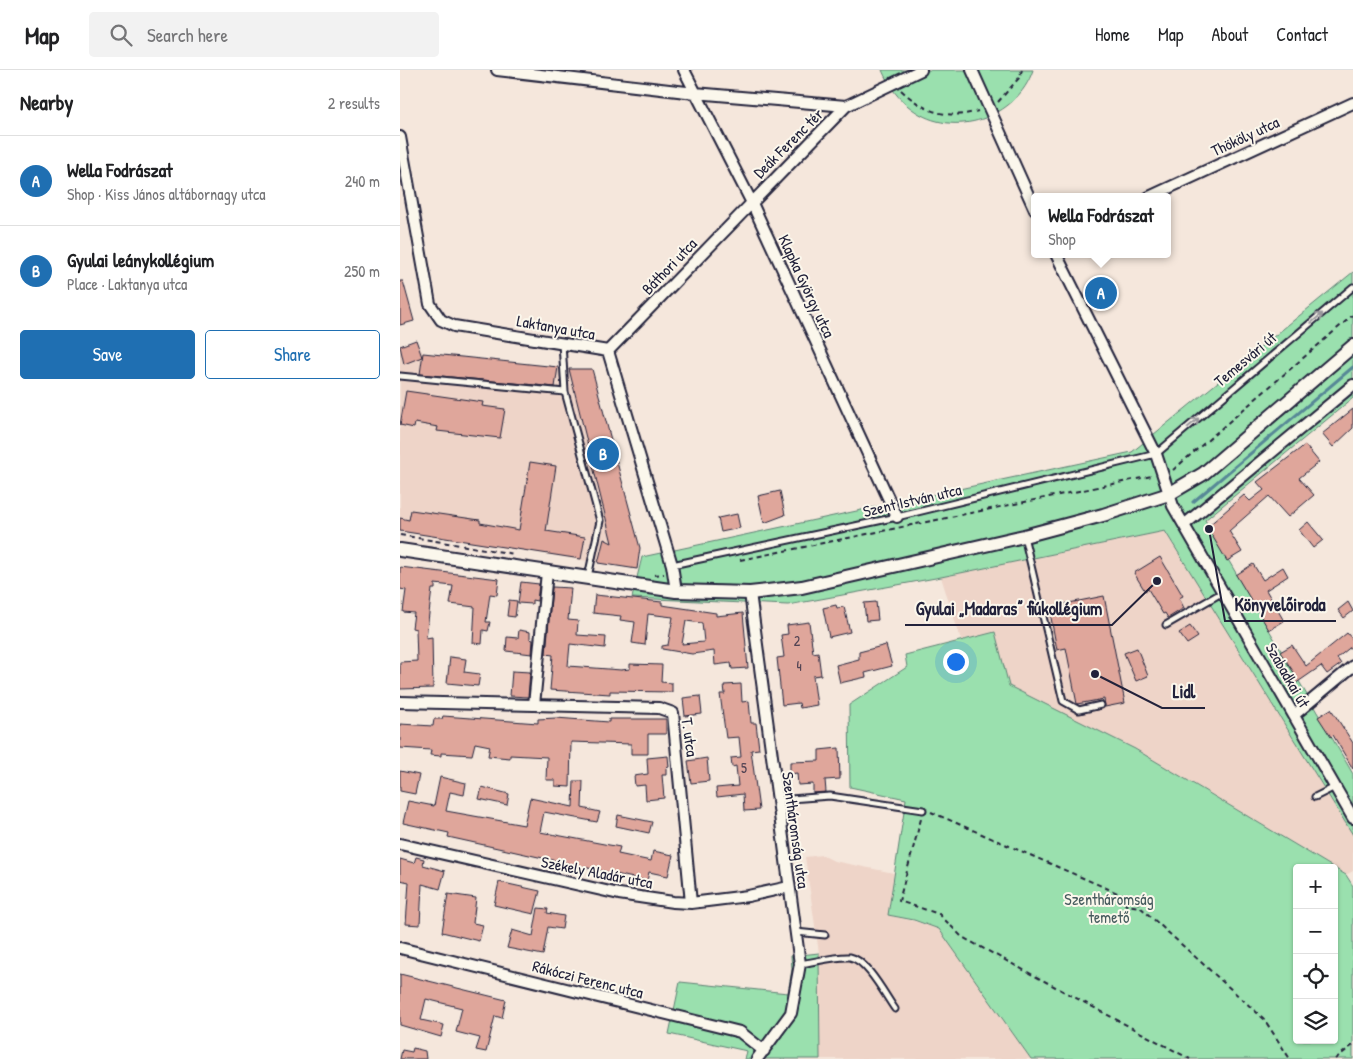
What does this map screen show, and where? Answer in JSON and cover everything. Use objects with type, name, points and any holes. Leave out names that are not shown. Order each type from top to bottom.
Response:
[{"type":"street","name":"Deák Ferenc tér","points":[[497,70],[695,93],[846,106]]},
{"type":"street","name":"Klapka György utca","points":[[684,70],[751,201],[897,517]]},
{"type":"street","name":"Deák Ferenc tér","points":[[751,201],[846,106],[921,70]]},
{"type":"street","points":[[972,70],[1031,201]]},
{"type":"street","name":"Thököly utca","points":[[1158,193],[1353,103]]},
{"type":"street","name":"Laktanya utca","points":[[400,137],[430,304],[437,316],[454,326],[608,351],[672,565],[676,591]]},
{"type":"street","name":"Báthori utca","points":[[608,351],[751,201]]},
{"type":"street","name":"Szabadkai út","points":[[1058,258],[1156,454],[1172,506],[1353,818]]},
{"type":"street","points":[[400,550],[676,591],[750,593],[802,587],[1024,536],[1103,515],[1169,494],[1203,474],[1353,346]]},
{"type":"street","points":[[1184,526],[1353,385]]},
{"type":"street","points":[[534,705],[547,572]]},
{"type":"street","name":"Szentháromság utca","points":[[750,593],[800,964],[791,1013],[760,1055]]},
{"type":"street","points":[[1294,715],[1353,666]]},
{"type":"street","name":"T. utca","points":[[400,702],[659,708],[673,713],[691,903]]},
{"type":"street","name":"Székely Aladár utca","points":[[400,844],[619,894],[691,903],[748,896],[789,887]]},
{"type":"street","name":"Rákóczi Ferenc utca","points":[[400,948],[740,1032],[760,1055]]},
{"type":"lane","name":"Temesvári út","points":[[1156,454],[1353,287]]},
{"type":"lane","points":[[562,343],[564,392],[600,521],[588,578]]},
{"type":"lane","points":[[400,376],[564,392]]},
{"type":"lane","name":"Szent István utca","points":[[672,565],[897,517],[1156,454]]},
{"type":"lane","points":[[1024,536],[1063,701],[1078,710],[1101,705]]},
{"type":"lane","points":[[1166,625],[1223,592]]},
{"type":"lane","points":[[1315,797],[1335,787]]},
{"type":"lane","points":[[777,800],[830,796],[923,810]]},
{"type":"lane","points":[[796,932],[825,935]]},
{"type":"lane","points":[[800,964],[849,957],[859,960],[866,966],[895,1009]]},
{"type":"path","points":[[895,82],[916,104],[935,113],[962,116],[989,108],[1001,100],[1019,78],[1022,70]]},
{"type":"path","points":[[1190,1059],[962,937],[939,914],[899,901],[923,810],[1120,894],[1135,896],[1140,907],[1264,1019],[1290,1059]]},
{"type":"path","points":[[1120,894],[1126,905],[1140,907]]},
{"type":"path","points":[[1335,1059],[1353,1045]]},
{"type":"shaded area","points":[[416,340],[423,353],[569,369],[592,369],[640,548],[637,569],[400,531],[400,346]]},
{"type":"shaded area","points":[[1165,531],[1353,835],[1353,871],[1346,875],[1338,870],[1338,864],[1328,864],[1135,749],[1008,686],[995,632],[961,640],[941,577]]},
{"type":"shaded area","points":[[822,855],[834,861],[894,873],[888,915],[939,929],[1031,1059],[820,1059],[819,953],[805,857]]},
{"type":"green space","points":[[882,70],[1033,70],[1025,87],[1013,101],[998,112],[982,119],[964,123],[946,123],[928,118],[902,101],[894,92]]},
{"type":"green space","points":[[1353,272],[1353,398],[1205,520],[1353,774],[1353,835],[1165,531],[941,577],[788,605],[632,598],[642,557],[1132,452]]},
{"type":"green space","name":"Szentháromság temető","points":[[995,632],[1009,686],[1135,749],[1328,864],[1293,864],[1293,1044],[1338,1044],[1338,870],[1346,875],[1353,886],[1353,1059],[1031,1059],[939,929],[914,920],[888,915],[906,799],[850,787],[849,705],[907,667],[905,655]]},
{"type":"green space","points":[[819,953],[820,1059],[745,1059],[747,1051],[669,1034],[680,982],[788,993],[792,969],[791,956]]},
{"type":"building","points":[[400,281],[403,281],[414,321],[400,325]]},
{"type":"building","points":[[416,340],[422,357],[404,364],[400,346]]},
{"type":"building","points":[[423,353],[558,367],[555,387],[420,374]]},
{"type":"building","points":[[569,369],[592,369],[640,548],[637,569],[598,563],[604,539],[612,543]]},
{"type":"building","points":[[406,391],[483,402],[482,406],[505,409],[500,438],[437,431],[438,427],[415,423],[414,428],[400,425]]},
{"type":"building","points":[[1353,409],[1353,428],[1333,447],[1322,434]]},
{"type":"building","points":[[1305,445],[1319,462],[1299,478],[1314,495],[1288,517],[1269,496],[1229,531],[1242,552],[1227,561],[1207,527],[1244,495],[1250,501],[1264,490],[1257,482]]},
{"type":"building","points":[[530,462],[556,466],[546,531],[585,537],[581,559],[400,531],[400,518],[409,520],[411,510],[480,520],[480,523],[519,530]]},
{"type":"building","points":[[780,491],[785,515],[764,523],[758,496]]},
{"type":"building","points":[[737,514],[740,528],[721,532],[718,518]]},
{"type":"building","points":[[1308,522],[1323,540],[1313,548],[1299,530]]},
{"type":"building","points":[[1160,557],[1183,596],[1179,598],[1184,608],[1168,618],[1165,613],[1163,614],[1148,589],[1145,591],[1134,573]]},
{"type":"building","points":[[1253,564],[1263,580],[1283,567],[1288,576],[1266,590],[1284,621],[1269,630],[1236,575]]},
{"type":"building","points":[[400,567],[499,579],[497,595],[490,594],[486,622],[490,622],[488,631],[483,630],[482,644],[473,643],[475,607],[450,604],[453,586],[435,584],[435,589],[432,589],[426,638],[432,637],[433,688],[400,689],[400,662],[417,661],[416,629],[412,628],[414,613],[403,612],[406,590],[400,589]]},
{"type":"building","points":[[521,582],[539,584],[537,601],[532,600],[532,604],[518,603]]},
{"type":"building","points":[[552,587],[571,588],[568,620],[578,621],[577,635],[606,637],[605,648],[570,644],[568,666],[621,670],[630,669],[630,664],[662,665],[661,682],[672,683],[672,692],[610,691],[610,694],[550,690],[553,655],[546,654]]},
{"type":"building","points":[[595,595],[662,602],[662,605],[716,613],[716,616],[743,613],[748,668],[732,669],[731,663],[715,665],[714,651],[692,654],[662,649],[662,646],[668,645],[673,617],[648,614],[645,645],[632,643],[635,622],[620,620],[621,616],[593,613]],"holes":[[[686,621],[702,623],[704,642],[682,644]]]},
{"type":"building","points":[[1104,596],[1125,703],[1105,707],[1104,699],[1077,704],[1066,648],[1057,650],[1049,607]]},
{"type":"building","points":[[509,600],[517,601],[515,617],[507,616]]},
{"type":"building","points":[[876,602],[878,620],[866,621],[864,603]]},
{"type":"building","points":[[1348,602],[1353,611],[1344,618],[1338,610]]},
{"type":"building","points":[[836,605],[837,608],[844,607],[850,632],[829,637],[823,608]]},
{"type":"building","points":[[809,622],[813,653],[818,652],[821,675],[813,676],[817,705],[800,708],[799,703],[782,705],[777,658],[784,657],[781,635],[788,634],[787,625]]},
{"type":"building","points":[[1190,626],[1198,637],[1187,644],[1179,633]]},
{"type":"building","points":[[519,630],[530,632],[530,639],[533,640],[532,654],[506,651],[507,637],[518,638]]},
{"type":"building","points":[[1347,633],[1353,640],[1353,645],[1337,658],[1341,664],[1327,674],[1321,666],[1292,686],[1287,680],[1295,674],[1280,652],[1292,645],[1306,666]]},
{"type":"building","points":[[886,645],[892,666],[865,673],[866,677],[840,683],[836,665],[859,659],[859,652]]},
{"type":"building","points":[[1137,648],[1148,676],[1136,681],[1124,653]]},
{"type":"building","points":[[450,657],[466,659],[464,672],[480,674],[478,686],[447,683]]},
{"type":"building","points":[[512,671],[530,672],[528,697],[510,696]]},
{"type":"building","points":[[741,684],[742,702],[749,701],[751,723],[756,723],[759,749],[751,750],[759,810],[744,811],[743,794],[717,797],[716,788],[738,786],[736,766],[732,767],[731,758],[741,757],[739,737],[726,738],[720,694],[725,694],[724,685]]},
{"type":"building","points":[[700,696],[702,714],[685,716],[683,698]]},
{"type":"building","points":[[1331,709],[1353,743],[1353,769],[1333,735],[1331,737],[1318,717]]},
{"type":"building","points":[[443,716],[538,723],[538,719],[556,718],[609,722],[609,719],[666,719],[666,734],[648,734],[648,754],[631,754],[631,744],[571,742],[570,787],[555,786],[555,780],[546,780],[547,757],[510,755],[510,758],[488,756],[490,746],[475,743],[472,755],[441,753],[441,756],[430,755],[431,750],[400,748],[400,724],[433,726],[434,719],[442,719]]},
{"type":"building","points":[[839,748],[840,779],[825,780],[826,792],[813,793],[813,784],[798,785],[797,773],[790,774],[790,762],[819,761],[819,750]]},
{"type":"building","points":[[668,756],[669,767],[666,768],[666,775],[662,775],[664,798],[646,800],[645,785],[635,786],[634,776],[648,774],[647,758]]},
{"type":"building","points":[[707,758],[709,781],[691,783],[688,761]]},
{"type":"building","points":[[400,771],[419,775],[415,794],[400,791]]},
{"type":"building","points":[[440,777],[466,783],[464,795],[450,792],[446,811],[524,825],[530,798],[573,807],[574,781],[583,781],[582,808],[600,812],[597,822],[544,812],[540,832],[620,847],[618,854],[651,861],[653,851],[673,855],[668,876],[649,872],[647,881],[448,837],[449,833],[403,823],[408,801],[434,806]]},
{"type":"building","points":[[482,787],[509,794],[507,805],[479,799]]},
{"type":"building","points":[[618,815],[652,822],[649,833],[616,826]]},
{"type":"building","points":[[416,857],[424,859],[423,865],[445,871],[440,889],[422,884],[420,925],[406,924],[409,882],[400,880],[400,859],[414,863]]},
{"type":"building","points":[[499,882],[540,891],[534,914],[494,905]]},
{"type":"building","points":[[448,894],[476,898],[473,923],[483,925],[479,941],[442,932]]},
{"type":"building","points":[[538,908],[548,909],[547,913],[564,916],[562,929],[548,927],[543,955],[507,948],[512,930],[533,936]]},
{"type":"building","points":[[400,974],[506,1000],[502,1018],[495,1016],[486,1052],[476,1050],[480,1038],[456,1032],[462,1008],[426,999],[421,1020],[444,1025],[441,1037],[400,1025]]},
{"type":"building","points":[[413,1048],[425,1051],[426,1059],[400,1059],[402,1050],[412,1052]]},
{"type":"waterway","points":[[1193,502],[1353,367]]},
{"type":"place","name":"Wella Fodrászat","points":[[1101,293]]},
{"type":"place","name":"Gyulai leánykollégium","points":[[603,454]]},
{"type":"place","name":"Könyvelőiroda","points":[[1209,529]]},
{"type":"place","name":"Gyulai „Madaras” fiúkollégium","points":[[1157,581]]},
{"type":"place","name":"Lidl","points":[[1095,674]]}]
